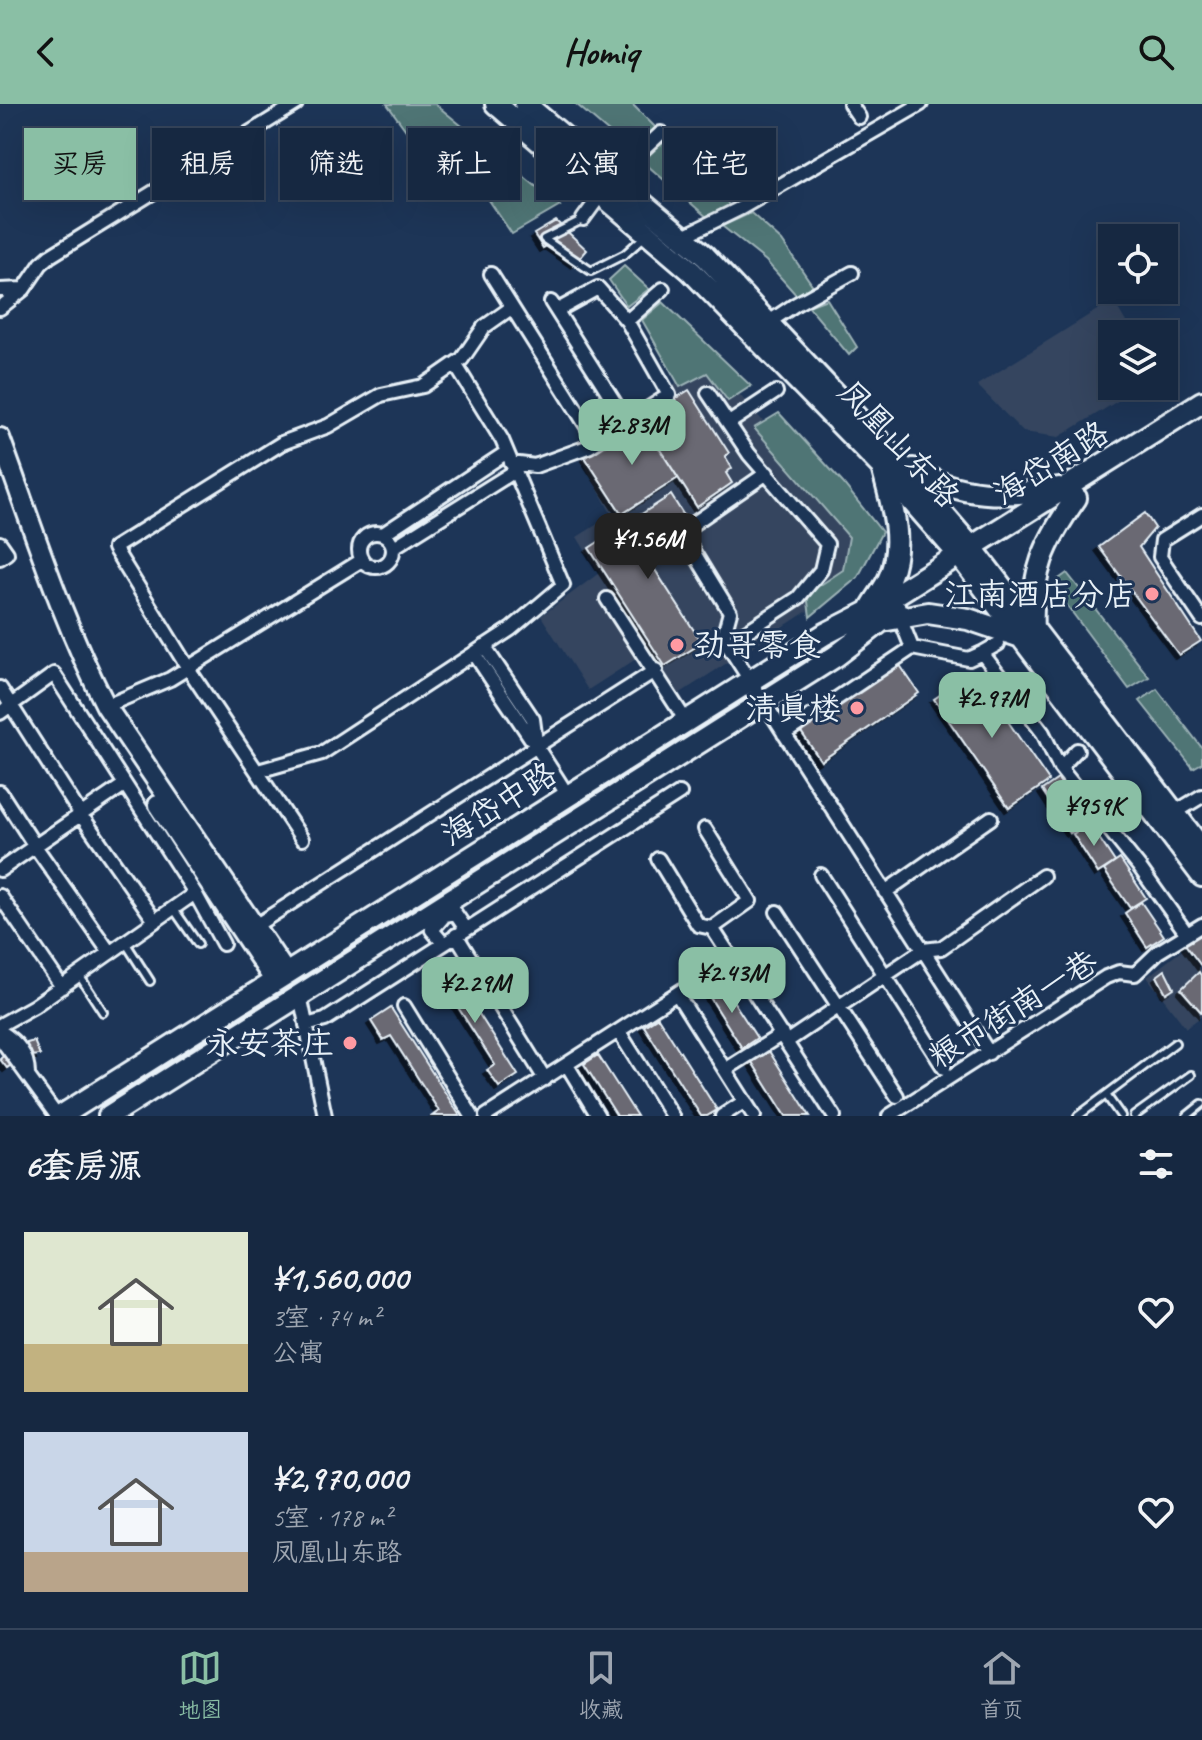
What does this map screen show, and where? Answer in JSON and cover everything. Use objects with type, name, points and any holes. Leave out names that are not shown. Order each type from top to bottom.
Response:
[{"type":"main road","name":"凤凰山东路","points":[[496,104],[536,134]]},
{"type":"main road","name":"凤凰山东路","points":[[525,104],[549,128]]},
{"type":"main road","name":"凤凰山东路","points":[[619,200],[648,233],[889,462]]},
{"type":"main road","name":"凤凰山东路","points":[[628,200],[705,256],[769,322],[889,462],[969,557],[1202,876]]},
{"type":"main road","name":"海岱南路","points":[[1073,492],[1202,402]]},
{"type":"main road","name":"海岱南路","points":[[969,557],[1073,492],[1202,418]]},
{"type":"main road","points":[[889,462],[965,492],[1073,492],[1039,562],[1027,634],[948,615],[928,613],[900,618],[873,617],[896,554],[889,462]]},
{"type":"main road","name":"海岱中路","points":[[59,1116],[825,634],[873,617],[969,557]]},
{"type":"main road","name":"海岱中路","points":[[109,1116],[300,995],[442,911],[762,701],[836,656],[873,617]]},
{"type":"main road","name":"凤凰山东路","points":[[1027,634],[1202,849]]},
{"type":"street","points":[[0,308],[24,289],[50,256],[296,104]]},
{"type":"street","points":[[850,104],[859,117]]},
{"type":"street","points":[[682,237],[741,208],[921,104]]},
{"type":"street","points":[[648,146],[661,133]]},
{"type":"street","points":[[583,219],[597,200]]},
{"type":"street","points":[[769,322],[852,273]]},
{"type":"street","points":[[491,274],[596,441]]},
{"type":"street","points":[[511,462],[394,547],[392,559],[383,567],[372,567],[362,560],[359,550],[363,540],[372,534],[383,534],[511,462],[535,466],[596,441],[627,422],[669,395],[627,321],[598,288],[555,306],[627,422]]},
{"type":"street","points":[[0,290],[24,289]]},
{"type":"street","points":[[627,321],[663,289]]},
{"type":"street","points":[[302,839],[188,668],[114,548],[282,443],[328,426],[381,395],[423,386],[462,359],[484,327],[511,308]]},
{"type":"street","points":[[258,771],[322,753],[511,629],[563,585],[511,462],[455,364]]},
{"type":"street","points":[[729,423],[776,392]]},
{"type":"street","points":[[708,393],[749,454],[827,544],[821,570],[798,598],[727,644]]},
{"type":"street","points":[[0,438],[65,616],[106,706],[255,926],[280,976]]},
{"type":"street","points":[[0,467],[75,674],[93,707],[280,976]]},
{"type":"street","points":[[661,546],[767,473]]},
{"type":"street","points":[[1202,515],[1162,540],[1160,557],[1198,606],[1202,619]]},
{"type":"street","points":[[682,533],[730,612],[723,638],[989,1053]]},
{"type":"street","points":[[383,534],[394,547]]},
{"type":"street","points":[[0,543],[7,553],[0,558]]},
{"type":"street","points":[[106,706],[170,679],[362,560]]},
{"type":"street","points":[[607,599],[686,721]]},
{"type":"street","points":[[900,618],[912,648]]},
{"type":"street","points":[[784,734],[912,648],[969,659],[998,644]]},
{"type":"street","points":[[479,650],[519,724],[537,745],[568,796]]},
{"type":"street","points":[[982,653],[1043,733],[1060,768],[1140,868],[1187,934]]},
{"type":"street","points":[[255,926],[656,670]]},
{"type":"street","points":[[0,713],[54,674],[195,893],[223,944]]},
{"type":"street","points":[[0,688],[81,815],[155,921]]},
{"type":"street","points":[[1060,768],[1077,750]]},
{"type":"street","points":[[0,870],[124,785]]},
{"type":"street","points":[[0,792],[110,953]]},
{"type":"street","points":[[306,1025],[325,1020],[680,793]]},
{"type":"street","points":[[1174,813],[1202,796]]},
{"type":"street","points":[[885,892],[991,818]]},
{"type":"street","points":[[705,829],[750,901],[712,928]]},
{"type":"street","points":[[658,859],[698,925],[712,928],[834,1116]]},
{"type":"street","points":[[821,875],[944,1068]]},
{"type":"street","points":[[725,1070],[838,1007],[923,950],[941,948],[1043,876]]},
{"type":"street","points":[[28,1074],[28,1061],[22,1050],[0,1028],[195,893]]},
{"type":"street","points":[[0,896],[62,987]]},
{"type":"street","points":[[443,943],[432,930],[442,911],[455,913],[461,932],[545,1079]]},
{"type":"street","points":[[777,912],[897,1096]]},
{"type":"street","name":"粮市街南一巷","points":[[895,1114],[1106,977],[1119,972],[1135,974],[1158,952],[1202,925]]},
{"type":"street","points":[[486,1116],[732,958]]},
{"type":"street","points":[[677,994],[754,1116]]},
{"type":"street","points":[[300,995],[325,1116]]},
{"type":"street","points":[[404,1006],[472,1116]]},
{"type":"street","points":[[619,1032],[672,1116]]},
{"type":"street","points":[[0,1038],[59,1116]]},
{"type":"street","points":[[567,1065],[598,1116]]},
{"type":"street","points":[[722,1116],[745,1101]]},
{"type":"lane","points":[[583,219],[544,239],[591,271],[625,254],[648,233]]},
{"type":"lane","points":[[173,908],[198,944]]},
{"type":"lane","points":[[125,942],[150,981]]},
{"type":"lane","points":[[79,975],[103,1012]]},
{"type":"lane","points":[[1078,1116],[1088,1113],[1106,1095],[1175,1043]]},
{"type":"lane","points":[[1134,1116],[1191,1075]]},
{"type":"lane","points":[[1106,1095],[1121,1116]]},
{"type":"lane","points":[[1187,1116],[1202,1104]]},
{"type":"shaded area","points":[[1107,304],[1115,304],[1125,320],[1098,320],[1098,400],[1119,400],[1059,437],[1023,432],[977,385]]},
{"type":"shaded area","points":[[708,359],[854,524],[852,569],[820,603],[679,694],[650,650],[588,690],[541,616],[599,573],[577,537],[612,515],[579,455]]},
{"type":"shaded area","points":[[1185,948],[1202,971],[1202,1016],[1186,1028],[1147,977]]},
{"type":"green space","points":[[387,104],[435,104],[464,128],[408,128],[408,133]]},
{"type":"green space","points":[[576,104],[632,104],[657,129],[648,136],[648,128],[604,128]]},
{"type":"green space","points":[[664,143],[664,180],[648,166],[648,154]]},
{"type":"green space","points":[[520,173],[536,186],[536,200],[553,200],[560,206],[512,234],[489,200],[520,200]]},
{"type":"green space","points":[[687,200],[726,200],[730,207],[708,218]]},
{"type":"green space","points":[[751,213],[782,241],[813,286],[797,296],[766,261],[722,226]]},
{"type":"green space","points":[[624,266],[649,289],[627,306],[609,280]]},
{"type":"green space","points":[[827,299],[857,347],[849,355],[808,306]]},
{"type":"green space","points":[[663,302],[751,386],[728,401],[707,373],[680,387],[642,320]]},
{"type":"green space","points":[[779,413],[843,483],[882,532],[858,577],[810,617],[807,594],[843,570],[849,537],[754,428]]},
{"type":"green space","points":[[1067,573],[1149,677],[1129,689],[1057,592],[1056,581]]},
{"type":"green space","points":[[1157,689],[1202,748],[1202,763],[1193,768],[1140,701]]},
{"type":"building","points":[[556,221],[587,250],[575,264],[548,245],[543,248],[534,234]]},
{"type":"building","points":[[689,390],[729,453],[725,456],[732,468],[726,473],[732,483],[697,507],[641,420]]},
{"type":"building","points":[[641,420],[678,478],[622,514],[585,457]]},
{"type":"building","points":[[671,495],[686,519],[641,548],[702,643],[665,666],[589,548]]},
{"type":"building","name":"江南酒店分店","points":[[1145,513],[1155,528],[1139,547],[1201,641],[1179,655],[1099,547]]},
{"type":"building","name":"清真楼","points":[[893,655],[919,693],[821,761],[795,723]]},
{"type":"building","points":[[974,672],[1049,781],[1009,808],[934,699]]},
{"type":"building","points":[[1058,779],[1086,822],[1070,833],[1042,790]]},
{"type":"building","points":[[1089,823],[1115,862],[1098,873],[1073,834]]},
{"type":"building","points":[[1120,859],[1146,898],[1130,908],[1104,870]]},
{"type":"building","points":[[1141,902],[1164,936],[1147,947],[1125,913]]},
{"type":"building","points":[[1199,934],[1202,938],[1202,967],[1185,944]]},
{"type":"building","points":[[449,967],[518,1075],[499,1087],[487,1070],[495,1065],[452,998],[444,1003],[429,980]]},
{"type":"building","points":[[1165,970],[1174,988],[1166,993],[1157,976]]},
{"type":"building","points":[[1199,972],[1202,977],[1202,1013],[1181,989]]},
{"type":"building","points":[[721,982],[757,1038],[742,1048],[706,991]]},
{"type":"building","points":[[391,1008],[460,1116],[432,1116],[439,1111],[391,1036],[383,1040],[371,1021]]},
{"type":"building","points":[[658,1017],[717,1110],[707,1116],[701,1116],[644,1026]]},
{"type":"building","points":[[34,1041],[40,1055],[21,1057],[7,1068],[0,1059],[13,1047]]},
{"type":"building","points":[[769,1051],[810,1116],[786,1116],[752,1062]]},
{"type":"building","points":[[598,1055],[637,1116],[617,1116],[584,1064]]},
{"type":"place","name":"江南酒店分店","points":[[1152,594]]},
{"type":"place","name":"劲哥零食","points":[[677,645]]},
{"type":"place","name":"清真楼","points":[[857,708]]},
{"type":"place","name":"永安茶庄","points":[[350,1043]]}]
